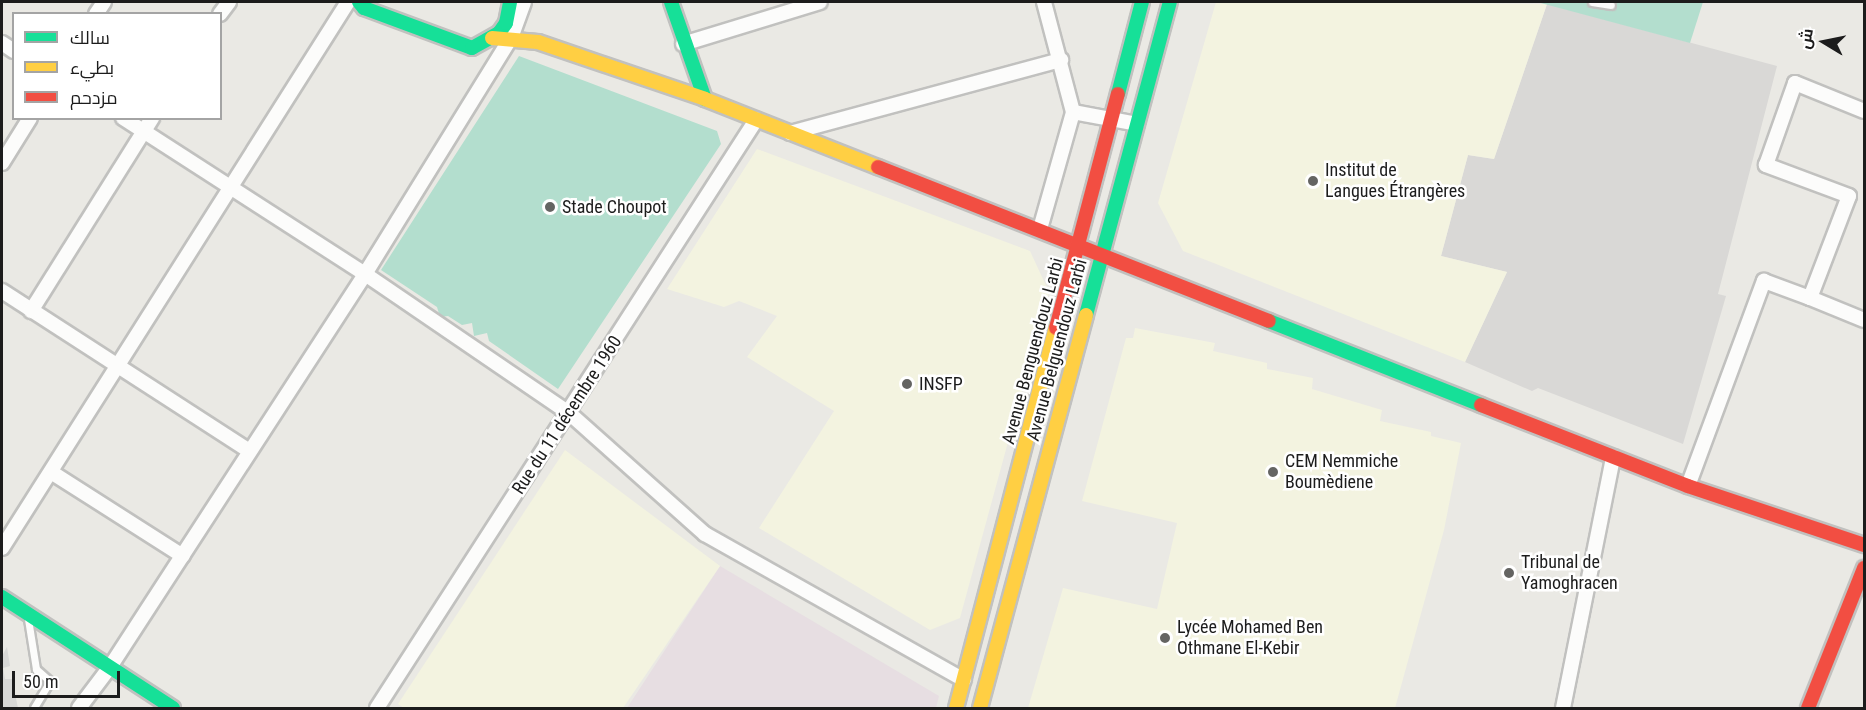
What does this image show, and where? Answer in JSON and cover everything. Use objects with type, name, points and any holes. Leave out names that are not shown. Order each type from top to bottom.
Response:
[{"type":"main road","points":[[359,2],[364,8],[462,47],[472,48],[492,38],[506,23],[510,2]]},
{"type":"main road","points":[[510,2],[517,25],[538,42]]},
{"type":"main road","points":[[671,2],[683,44],[705,99]]},
{"type":"main road","name":"Avenue Benguendouz Larbi","points":[[956,708],[1142,2]]},
{"type":"main road","name":"Avenue Belguendouz Larbi","points":[[980,708],[1170,2]]},
{"type":"main road","points":[[492,38],[538,42],[705,99],[1079,244],[1688,486],[1864,545]]},
{"type":"main road","points":[[1808,708],[1864,568]]},
{"type":"main road","points":[[2,597],[173,708]]},
{"type":"street","points":[[2,548],[348,2]]},
{"type":"street","points":[[79,708],[110,667],[183,556],[248,450],[365,274],[511,38],[524,2]]},
{"type":"street","points":[[683,44],[820,2]]},
{"type":"street","points":[[1040,229],[1073,112],[1044,2]]},
{"type":"street","points":[[789,133],[1061,60]]},
{"type":"street","points":[[1810,298],[1849,196],[1766,165],[1795,83],[1864,111]]},
{"type":"street","points":[[1073,112],[1137,124]]},
{"type":"street","points":[[2,163],[29,120]]},
{"type":"street","points":[[126,120],[365,274],[569,413],[705,534],[964,680]]},
{"type":"street","points":[[31,310],[151,120]]},
{"type":"street","name":"Rue du 11 décembre 1960","points":[[376,708],[569,413],[756,120]]},
{"type":"street","points":[[1688,486],[1764,281],[1864,320]]},
{"type":"street","points":[[2,291],[248,450]]},
{"type":"street","points":[[1563,708],[1613,457]]},
{"type":"street","points":[[51,472],[183,556]]},
{"type":"lane","points":[[1592,2],[1611,5]]},
{"type":"lane","points":[[27,613],[36,669],[50,681],[49,687],[34,708]]},
{"type":"shaded area","name":"Institut de Langues Étrangères","points":[[1216,2],[1547,4],[1494,159],[1468,155],[1441,256],[1507,272],[1465,362],[1183,251],[1158,203]]},
{"type":"shaded area","points":[[1547,4],[1777,66],[1718,294],[1726,296],[1683,444],[1538,388],[1532,391],[1465,362],[1507,272],[1441,256],[1468,155],[1494,159]]},
{"type":"shaded area","name":"INSFP","points":[[757,149],[1030,251],[1049,292],[960,618],[930,630],[759,528],[834,411],[747,357],[777,316],[739,301],[724,307],[667,289]]},
{"type":"shaded area","name":"CEM Nemmiche Boumèdiene","points":[[1135,328],[1215,343],[1213,351],[1267,363],[1267,369],[1313,378],[1312,389],[1382,410],[1380,421],[1431,432],[1431,436],[1461,443],[1444,530],[1395,708],[1028,708],[1063,588],[1157,609],[1177,523],[1082,501],[1126,338],[1133,338]]},
{"type":"shaded area","points":[[565,450],[720,566],[623,708],[404,708],[398,704]]},
{"type":"shaded area","points":[[720,566],[939,696],[936,708],[627,708]]},
{"type":"shaded area","points":[[7,647],[10,666],[3,668],[5,679],[12,679],[18,708],[2,708],[2,656]]},
{"type":"green space","points":[[1537,2],[1703,2],[1690,43]]},
{"type":"green space","name":"Stade Choupot","points":[[519,56],[717,131],[721,144],[558,389],[489,341],[487,333],[474,336],[472,323],[462,325],[448,316],[440,317],[437,307],[381,270]]},
{"type":"traffic: fast","points":[[359,2],[364,8],[472,48],[499,33],[506,23],[510,2]]},
{"type":"traffic: fast","points":[[671,2],[705,99]]},
{"type":"traffic: fast","points":[[1118,94],[1142,2]]},
{"type":"traffic: fast","points":[[1086,315],[1170,2]]},
{"type":"traffic: fast","points":[[1269,321],[1481,405]]},
{"type":"traffic: fast","points":[[2,597],[173,708]]},
{"type":"traffic: slow","points":[[492,38],[538,42],[705,99],[878,167]]},
{"type":"traffic: slow","points":[[980,708],[1086,315]]},
{"type":"traffic: slow","points":[[956,708],[1056,328]]},
{"type":"traffic: jam","points":[[1056,328],[1118,94]]},
{"type":"traffic: jam","points":[[878,167],[1269,321]]},
{"type":"traffic: jam","points":[[1481,405],[1688,486],[1864,545]]},
{"type":"traffic: jam","points":[[1808,708],[1864,568]]},
{"type":"place","name":"Institut de Langues Étrangères","points":[[1313,181]]},
{"type":"place","name":"Stade Choupot","points":[[550,207]]},
{"type":"place","name":"INSFP","points":[[907,384]]},
{"type":"place","name":"CEM Nemmiche Boumèdiene","points":[[1273,472]]},
{"type":"place","name":"Tribunal de Yamoghracen","points":[[1509,573]]},
{"type":"place","name":"Lycée Mohamed Ben Othmane El-Kebir","points":[[1165,638]]}]
